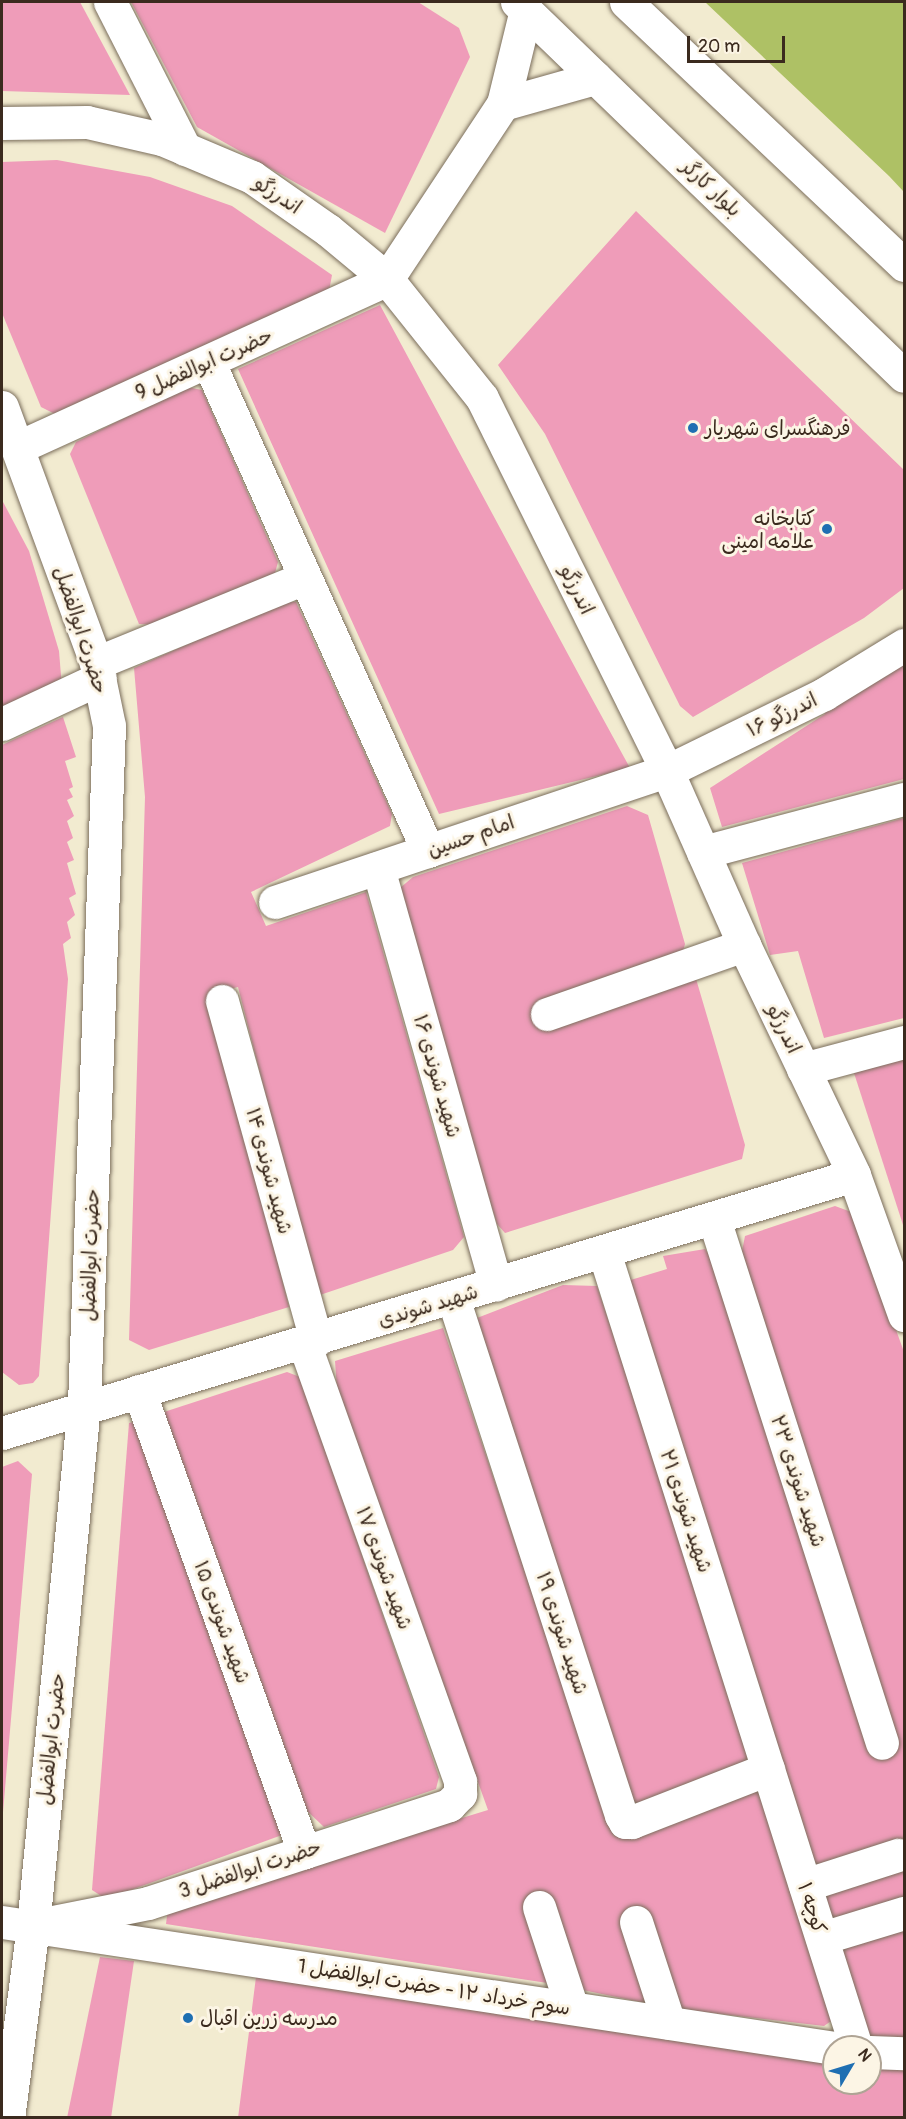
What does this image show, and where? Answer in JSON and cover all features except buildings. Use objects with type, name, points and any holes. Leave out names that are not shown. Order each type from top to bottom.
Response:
[{"type":"street","points":[[110,2],[185,149]]},
{"type":"street","points":[[626,2],[904,265]]},
{"type":"street","points":[[387,279],[503,104],[522,6]]},
{"type":"street","name":"بلوار کارگر","points":[[522,6],[904,376]]},
{"type":"street","points":[[503,104],[595,78]]},
{"type":"street","name":"اندرزگو","points":[[2,123],[87,123],[162,139],[252,177],[328,230],[387,279],[482,398],[667,771],[744,945],[854,1175],[902,1301]]},
{"type":"street","name":"حضرت ابوالفضل 9","points":[[19,447],[208,363],[387,279]]},
{"type":"street","points":[[208,363],[428,851]]},
{"type":"street","name":"حضرت ابوالفضل","points":[[2,407],[19,447],[98,670],[110,726],[84,1405],[17,1924],[8,2118]]},
{"type":"street","points":[[2,724],[98,670],[304,578]]},
{"type":"street","name":"اندرزگو ۱۶","points":[[667,771],[824,694],[899,649]]},
{"type":"street","name":"امام حسین","points":[[275,902],[667,771]]},
{"type":"street","points":[[703,852],[904,799]]},
{"type":"street","name":"شهید شوندی ۱۶","points":[[378,868],[496,1285]]},
{"type":"street","points":[[547,1014],[744,945]]},
{"type":"street","name":"شهید شوندی ۱۴","points":[[222,1001],[310,1342]]},
{"type":"street","points":[[803,1069],[904,1042]]},
{"type":"street","name":"شهید شوندی","points":[[3,1427],[310,1342],[854,1175]]},
{"type":"street","name":"شهید شوندی ۲۳","points":[[714,1219],[882,1743]]},
{"type":"street","name":"شهید شوندی ۲۱","points":[[604,1252],[768,1769]]},
{"type":"street","name":"شهید شوندی ۱۹","points":[[453,1298],[625,1822],[768,1769]]},
{"type":"street","name":"شهید شوندی ۱۷","points":[[310,1342],[460,1781],[460,1794]]},
{"type":"street","name":"شهید شوندی ۱۵","points":[[139,1391],[304,1852]]},
{"type":"street","name":"کوچه ۱","points":[[768,1769],[852,2035]]},
{"type":"street","name":"حضرت ابوالفضل 3","points":[[17,1924],[148,1903],[449,1805],[460,1794]]},
{"type":"street","points":[[805,1885],[898,1855]]},
{"type":"street","points":[[143,1943],[148,1903]]},
{"type":"street","points":[[539,1907],[572,2008]]},
{"type":"street","points":[[822,1938],[904,1913]]},
{"type":"street","points":[[636,1922],[669,2023]]},
{"type":"street","name":"سوم خرداد ۱۲ - حضرت ابوالفضل 1","points":[[17,1924],[822,2047]]},
{"type":"street","points":[[882,2052],[904,2053]]},
{"type":"green space","points":[[705,2],[904,2],[904,192],[889,176]]},
{"type":"place","name":"فرهنگسرای شهریار","points":[[693,428]]},
{"type":"place","name":"کتابخانه علامه امینی","points":[[827,529]]},
{"type":"place","name":"مدرسه زرین اقبال","points":[[188,2018]]}]
